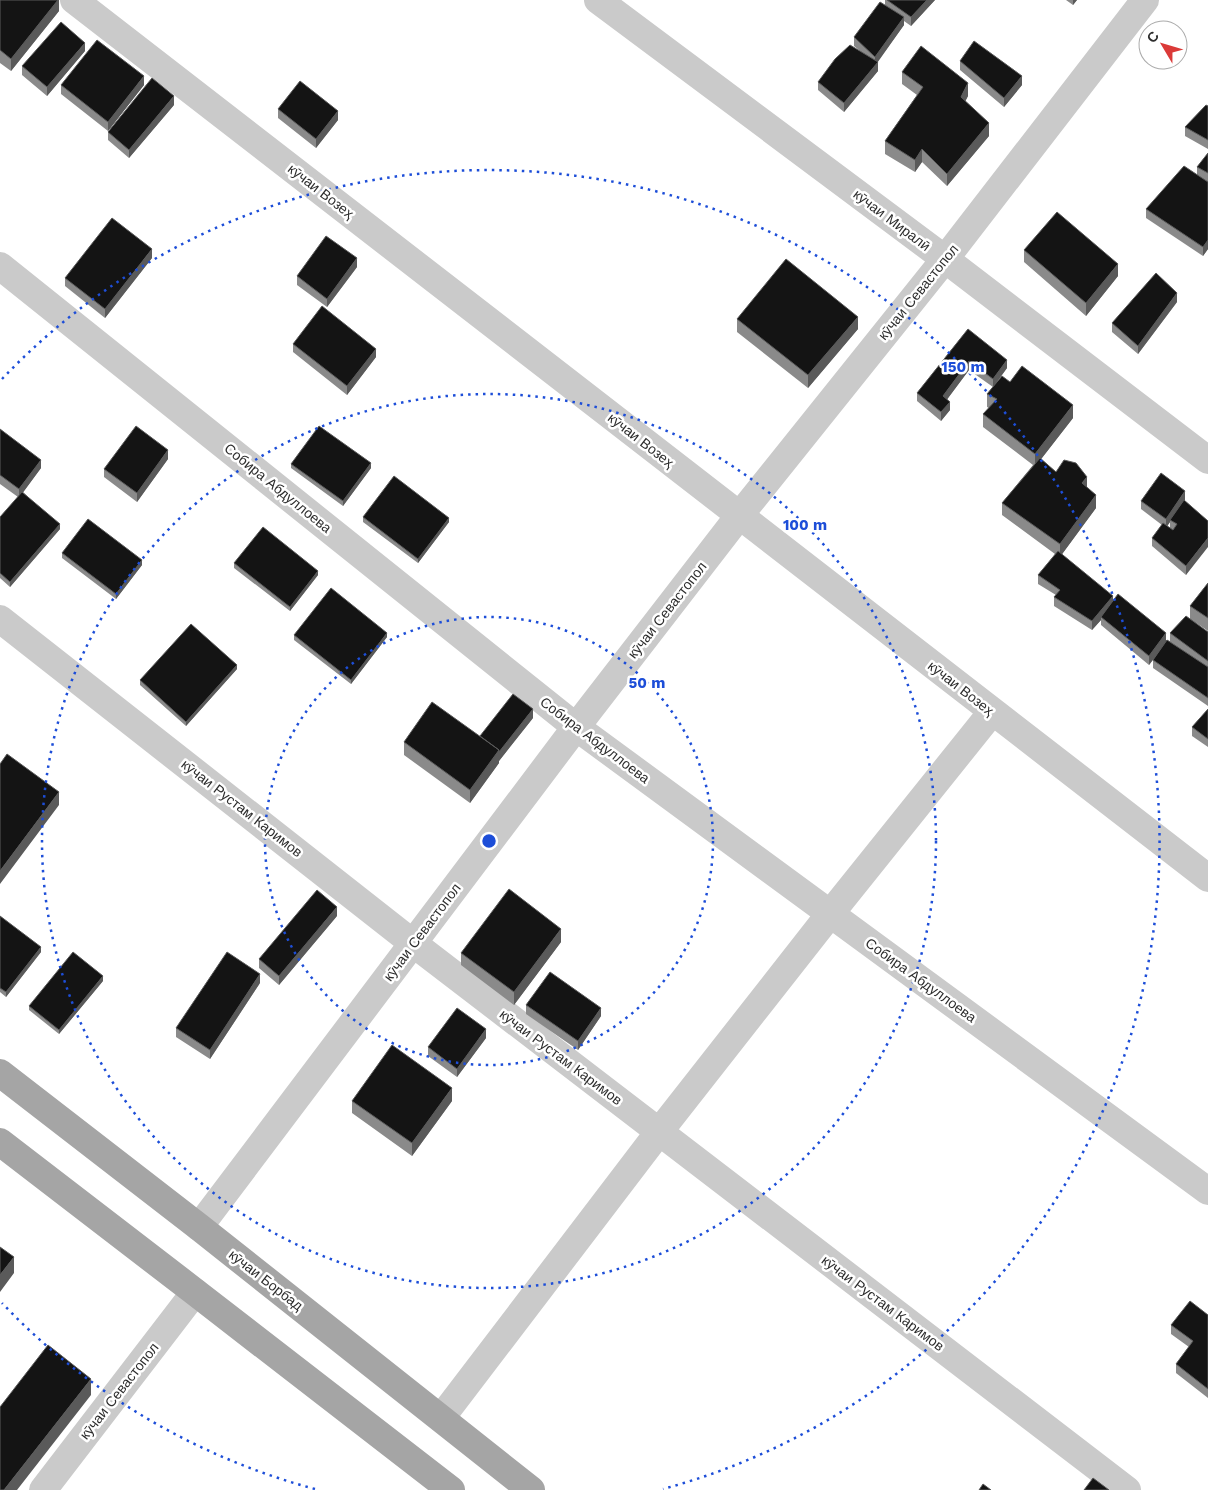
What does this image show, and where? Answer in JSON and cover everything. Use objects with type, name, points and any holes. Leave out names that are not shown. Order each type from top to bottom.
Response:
[{"type":"main road","name":"кӯчаи Борбад","points":[[0,1073],[199,1227],[531,1490]]},
{"type":"main road","points":[[0,1142],[451,1490]]},
{"type":"street","name":"кӯчаи Возеҳ","points":[[74,0],[1208,878]]},
{"type":"street","name":"кӯчаи Миралӣ","points":[[598,0],[945,259],[1208,460]]},
{"type":"street","name":"кӯчаи Севастопол","points":[[199,1227],[576,727],[739,516],[945,259],[1145,0]]},
{"type":"street","name":"Собира Абдуллоева","points":[[0,266],[576,727],[1208,1191]]},
{"type":"street","name":"кӯчаи Рустам Каримов","points":[[0,618],[414,944],[1127,1490]]},
{"type":"street","points":[[441,1418],[830,914],[992,712]]},
{"type":"street","name":"кӯчаи Севастопол","points":[[43,1490],[195,1292]]},
{"type":"building","points":[[0,0],[58,0],[11,59],[0,50]]},
{"type":"building","points":[[887,0],[927,0],[911,17]]},
{"type":"building","points":[[880,2],[904,17],[875,57],[854,37]]},
{"type":"building","points":[[61,22],[85,43],[47,87],[22,66]]},
{"type":"building","points":[[97,40],[144,76],[108,122],[61,85]]},
{"type":"building","points":[[974,41],[1022,76],[1004,98],[960,61]]},
{"type":"building","points":[[850,45],[878,62],[844,103],[818,82],[835,59]]},
{"type":"building","points":[[921,46],[968,83],[961,97],[989,123],[947,174],[922,149],[915,160],[885,141],[923,87],[902,72]]},
{"type":"building","points":[[152,78],[174,96],[129,150],[108,132]]},
{"type":"building","points":[[300,81],[338,111],[316,139],[278,109]]},
{"type":"building","points":[[1206,105],[1208,106],[1208,140],[1185,127]]},
{"type":"building","points":[[1208,153],[1208,173],[1197,167]]},
{"type":"building","points":[[1184,166],[1208,182],[1208,240],[1203,247],[1146,209]]},
{"type":"building","points":[[1057,212],[1118,264],[1086,303],[1024,250]]},
{"type":"building","points":[[112,218],[152,249],[105,309],[65,278]]},
{"type":"building","points":[[326,236],[357,258],[327,299],[297,276]]},
{"type":"building","points":[[786,259],[858,317],[808,375],[737,319]]},
{"type":"building","points":[[1156,273],[1177,293],[1138,346],[1112,323]]},
{"type":"building","points":[[322,306],[376,349],[347,386],[293,344]]},
{"type":"building","points":[[968,329],[1007,360],[993,379],[969,361],[943,396],[950,402],[941,412],[917,393]]},
{"type":"building","points":[[1022,366],[1073,405],[1035,454],[983,414],[997,399],[987,394],[1002,376],[1010,382]]},
{"type":"building","points":[[136,426],[168,450],[137,493],[104,469]]},
{"type":"building","points":[[319,426],[371,463],[343,501],[291,464]]},
{"type":"building","points":[[0,429],[41,460],[19,489],[0,475]]},
{"type":"building","points":[[1040,458],[1056,472],[1064,460],[1076,463],[1087,477],[1082,483],[1096,495],[1060,544],[1002,503]]},
{"type":"building","points":[[1161,473],[1185,491],[1166,519],[1141,501]]},
{"type":"building","points":[[394,476],[449,518],[418,559],[363,517]]},
{"type":"building","points":[[22,492],[60,524],[10,582],[0,573],[0,517]]},
{"type":"building","points":[[1184,500],[1208,521],[1208,538],[1186,566],[1152,538],[1163,523],[1173,530],[1177,524],[1170,520]]},
{"type":"building","points":[[88,519],[142,560],[116,594],[62,553]]},
{"type":"building","points":[[263,527],[318,571],[290,607],[234,563]]},
{"type":"building","points":[[1058,551],[1113,596],[1092,621],[1054,597],[1060,590],[1038,575]]},
{"type":"building","points":[[1208,583],[1208,618],[1190,606]]},
{"type":"building","points":[[331,588],[387,633],[351,680],[294,635]]},
{"type":"building","points":[[1118,594],[1166,633],[1149,656],[1101,617]]},
{"type":"building","points":[[1186,616],[1208,632],[1208,661],[1170,633]]},
{"type":"building","points":[[191,624],[237,665],[186,722],[140,680]]},
{"type":"building","points":[[1167,640],[1208,667],[1208,698],[1153,660]]},
{"type":"building","points":[[513,694],[533,709],[499,752],[499,750],[480,736]]},
{"type":"building","points":[[432,702],[499,750],[470,790],[404,742]]},
{"type":"building","points":[[1208,709],[1208,739],[1192,727]]},
{"type":"building","points":[[7,754],[59,792],[0,871],[0,764]]},
{"type":"building","points":[[509,889],[561,929],[514,992],[461,953]]},
{"type":"building","points":[[317,890],[337,907],[279,976],[259,959]]},
{"type":"building","points":[[0,916],[41,947],[6,992],[0,988]]},
{"type":"building","points":[[73,952],[103,976],[59,1030],[29,1006]]},
{"type":"building","points":[[227,952],[260,974],[210,1050],[176,1028]]},
{"type":"building","points":[[550,972],[601,1008],[578,1041],[526,1005]]},
{"type":"building","points":[[457,1008],[486,1029],[457,1069],[428,1047]]},
{"type":"building","points":[[392,1045],[452,1088],[412,1143],[352,1101]]},
{"type":"building","points":[[0,1247],[14,1257],[0,1275]]},
{"type":"building","points":[[1190,1301],[1208,1315],[1208,1389],[1176,1364],[1193,1341],[1171,1325]]},
{"type":"building","points":[[48,1345],[91,1379],[4,1490],[0,1490],[0,1407]]},
{"type":"building","points":[[1093,1478],[1109,1490],[1084,1490]]},
{"type":"building","points":[[983,1484],[991,1490],[979,1490]]}]
